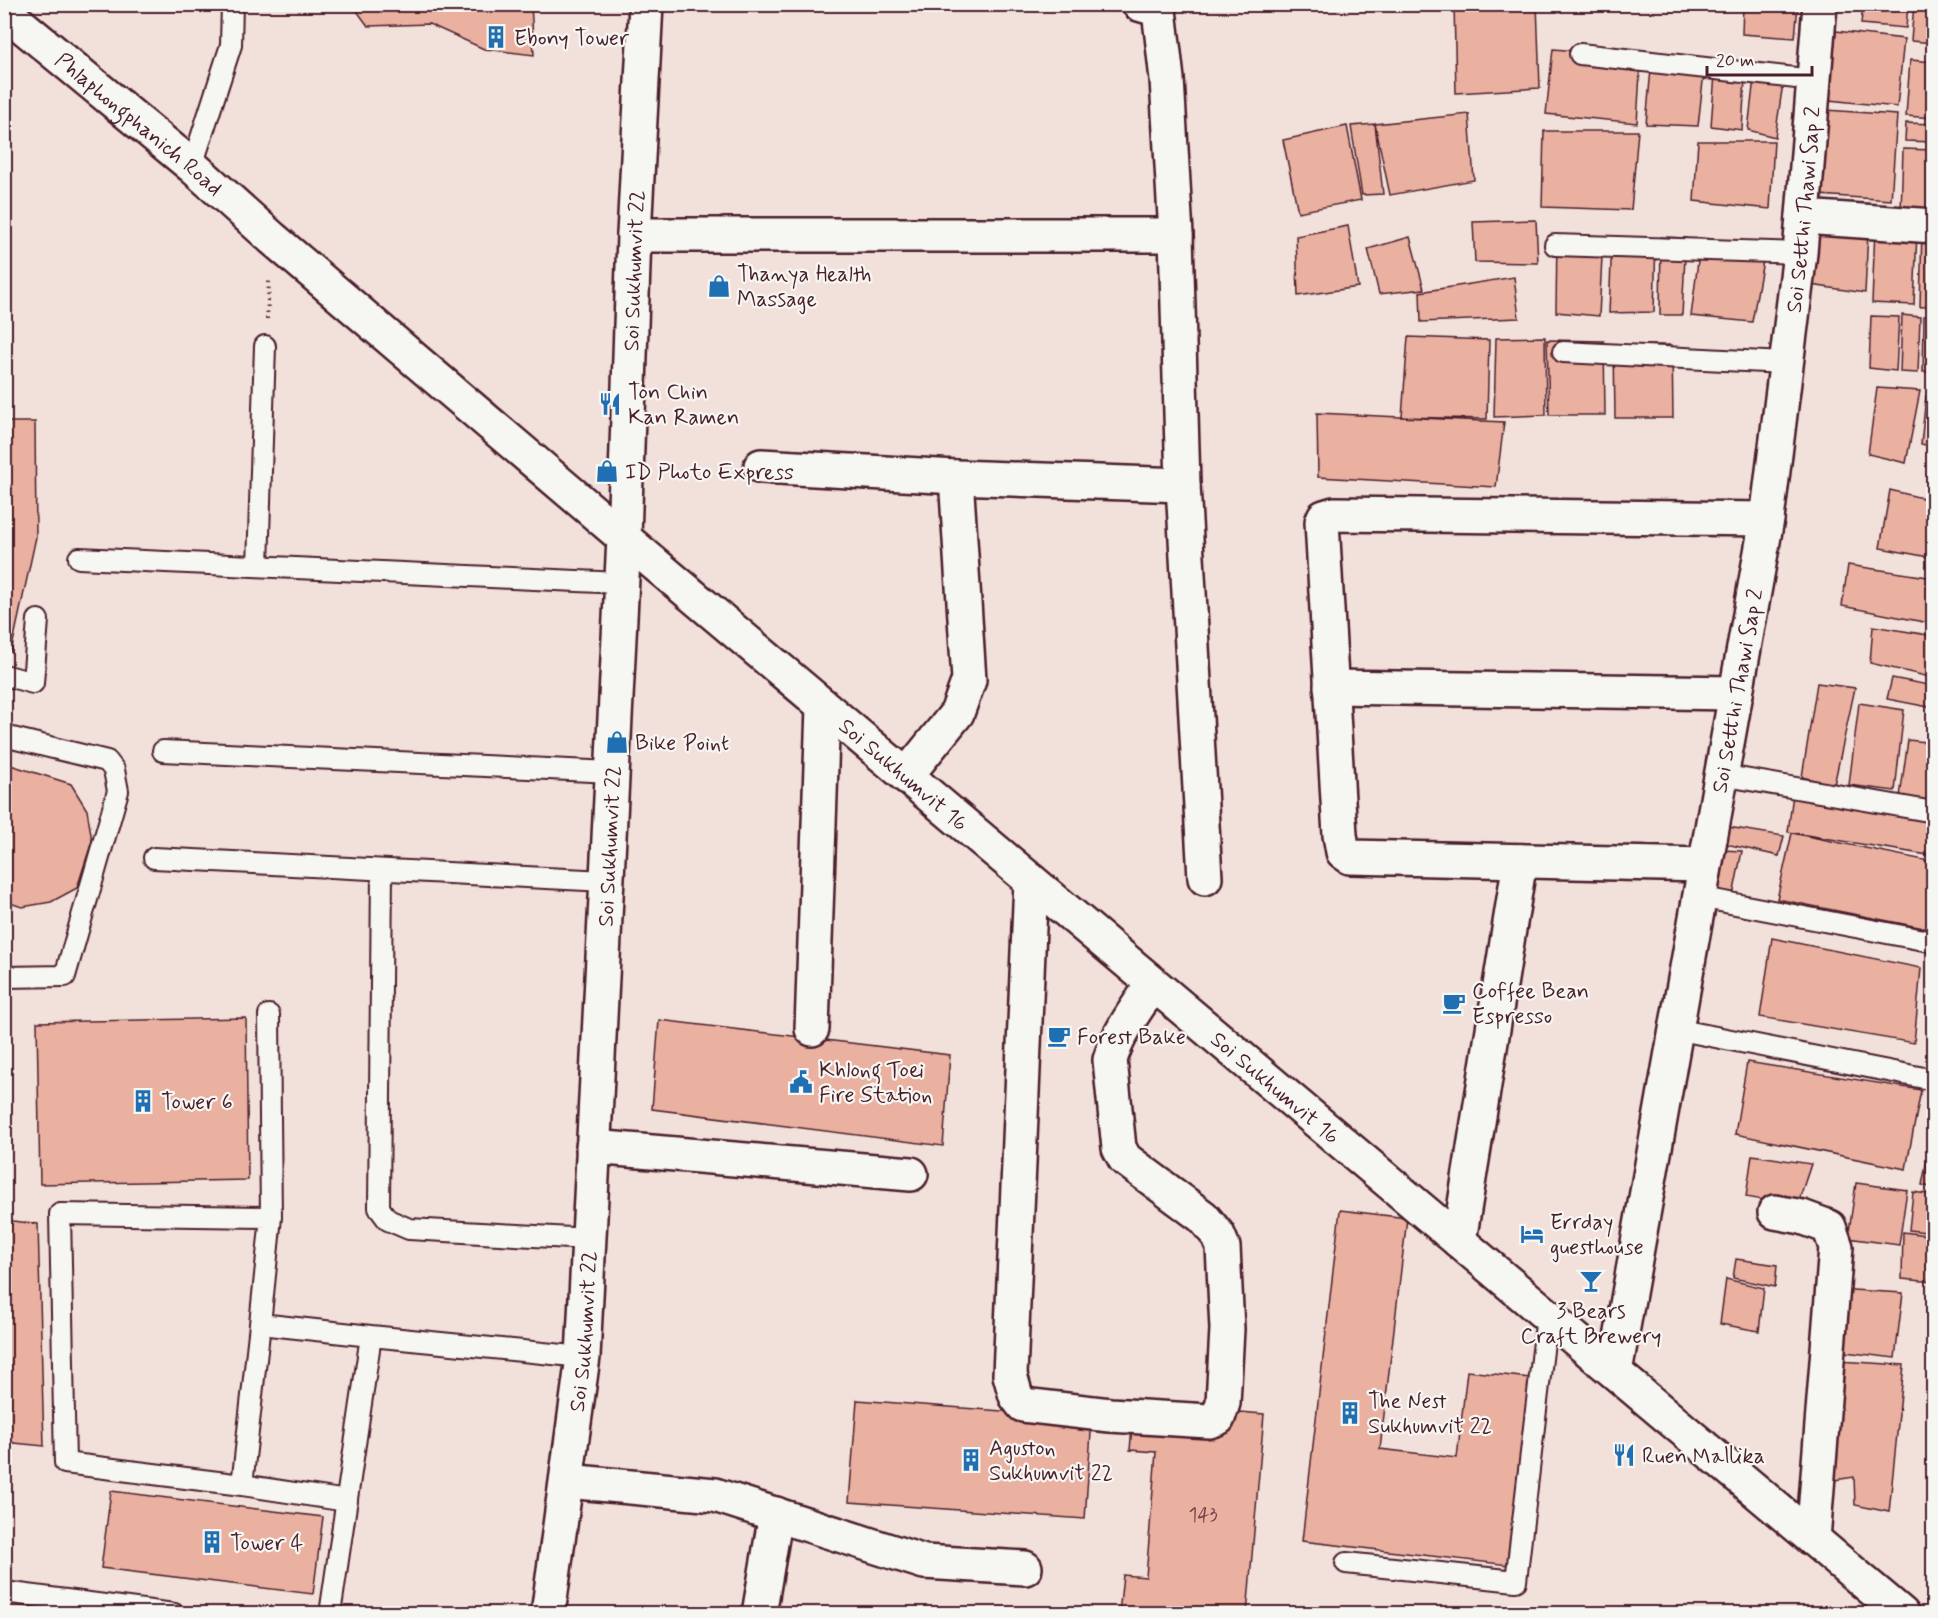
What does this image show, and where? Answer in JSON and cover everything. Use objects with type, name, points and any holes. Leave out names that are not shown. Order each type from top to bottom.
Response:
[{"type":"street","name":"Soi Sukhumvit 22","points":[[548,1614],[583,1357],[624,538],[634,235],[646,4]]},
{"type":"street","points":[[1139,4],[1160,10],[1167,79],[1176,235],[1183,485],[1204,878]]},
{"type":"street","name":"Soi Setthi Thawi Sap 2","points":[[1615,1372],[1767,519],[1800,253],[1820,4]]},
{"type":"street","name":"Phlaphongphanich Road","points":[[4,11],[192,165],[272,238],[624,538]]},
{"type":"street","points":[[1803,217],[1934,226]]},
{"type":"street","points":[[634,235],[1176,235]]},
{"type":"street","points":[[761,466],[956,477],[1183,485]]},
{"type":"street","points":[[906,776],[957,712],[969,680],[956,477]]},
{"type":"street","points":[[1705,865],[1350,857],[1343,852],[1340,835],[1322,522],[1329,514],[1767,519]]},
{"type":"street","name":"Soi Sukhumvit 16","points":[[624,538],[1902,1614]]},
{"type":"street","points":[[1331,687],[1736,693]]},
{"type":"street","points":[[812,1029],[823,707]]},
{"type":"street","points":[[1458,1241],[1520,861]]},
{"type":"street","points":[[1031,881],[1010,1375],[1016,1396],[1023,1405],[1110,1415],[1209,1421],[1218,1418],[1223,1403],[1227,1329],[1223,1247],[1218,1235],[1203,1217],[1125,1159],[1119,1148],[1110,1060],[1113,1049],[1129,1018],[1153,984]]},
{"type":"street","points":[[593,1147],[911,1174]]},
{"type":"street","points":[[1775,1212],[1802,1217],[1829,1227],[1836,1247],[1813,1539]]},
{"type":"street","points":[[567,1481],[715,1495],[924,1562],[1025,1568]]},
{"type":"street","points":[[759,1614],[776,1514]]},
{"type":"lane","points":[[192,165],[231,45],[232,4]]},
{"type":"lane","points":[[1580,54],[1814,80]]},
{"type":"lane","points":[[1555,244],[1800,253]]},
{"type":"lane","points":[[258,566],[265,346]]},
{"type":"lane","points":[[1563,352],[1785,363]]},
{"type":"lane","points":[[79,558],[621,583]]},
{"type":"lane","points":[[4,675],[33,683],[38,620]]},
{"type":"lane","points":[[4,736],[106,761],[114,770],[118,791],[65,976],[4,977]]},
{"type":"lane","points":[[163,751],[612,772]]},
{"type":"lane","points":[[1721,775],[1934,812]]},
{"type":"lane","points":[[154,858],[606,881]]},
{"type":"lane","points":[[382,871],[379,1208],[388,1220],[409,1229],[589,1239]]},
{"type":"lane","points":[[1699,897],[1934,942]]},
{"type":"lane","points":[[243,1485],[271,1217],[269,1015]]},
{"type":"lane","points":[[1675,1029],[1934,1080]]},
{"type":"lane","points":[[271,1217],[60,1214],[65,1463],[243,1485],[347,1501]]},
{"type":"lane","points":[[1346,1563],[1516,1581],[1547,1316]]},
{"type":"lane","points":[[260,1324],[583,1357]]},
{"type":"lane","points":[[330,1614],[371,1336]]},
{"type":"lane","points":[[4,1592],[174,1614]]},
{"type":"path","points":[[265,346],[272,238]]},
{"type":"building","name":"Ebony Tower","points":[[352,4],[531,4],[534,55],[484,49],[429,24],[368,26]]},
{"type":"building","points":[[1454,4],[1537,4],[1540,88],[1456,93]]},
{"type":"building","points":[[1743,4],[1798,4],[1795,38],[1742,34]]},
{"type":"building","points":[[1863,4],[1908,4],[1906,28],[1861,24]]},
{"type":"building","points":[[1914,4],[1934,4],[1934,43],[1911,41]]},
{"type":"building","points":[[1836,31],[1904,39],[1897,107],[1829,100]]},
{"type":"building","points":[[1553,49],[1641,56],[1637,123],[1546,114]]},
{"type":"building","points":[[1910,60],[1934,62],[1934,118],[1906,116]]},
{"type":"building","points":[[1651,69],[1704,72],[1698,126],[1646,124]]},
{"type":"building","points":[[1715,74],[1745,77],[1742,130],[1711,126]]},
{"type":"building","points":[[1754,78],[1783,83],[1775,137],[1748,130]]},
{"type":"building","points":[[1826,110],[1897,115],[1891,200],[1819,195]]},
{"type":"building","points":[[1469,114],[1474,180],[1390,195],[1375,124]]},
{"type":"building","points":[[1906,123],[1934,124],[1934,142],[1905,141]]},
{"type":"building","points":[[1375,124],[1383,194],[1362,195],[1351,126]]},
{"type":"building","points":[[1347,126],[1361,200],[1298,212],[1283,140]]},
{"type":"building","points":[[1544,131],[1638,131],[1631,210],[1542,207]]},
{"type":"building","points":[[1698,141],[1774,141],[1770,209],[1694,201]]},
{"type":"building","points":[[1903,149],[1934,150],[1934,214],[1901,212]]},
{"type":"building","points":[[1536,220],[1538,263],[1475,262],[1473,222]]},
{"type":"building","points":[[1348,226],[1358,287],[1298,296],[1296,236]]},
{"type":"building","points":[[1875,229],[1917,231],[1914,305],[1872,303]]},
{"type":"building","points":[[1809,230],[1868,231],[1865,293],[1804,284]]},
{"type":"building","points":[[1922,230],[1934,231],[1934,306],[1920,307]]},
{"type":"building","points":[[1557,236],[1603,237],[1599,316],[1556,312]]},
{"type":"building","points":[[1410,237],[1424,289],[1379,294],[1368,249]]},
{"type":"building","points":[[1661,237],[1686,238],[1682,315],[1660,315]]},
{"type":"building","points":[[1612,238],[1656,238],[1654,312],[1609,313]]},
{"type":"building","points":[[1701,238],[1766,244],[1752,322],[1691,316]]},
{"type":"building","points":[[1514,277],[1519,318],[1421,322],[1420,292]]},
{"type":"building","points":[[1902,315],[1920,317],[1918,373],[1900,372]]},
{"type":"building","points":[[1871,316],[1899,317],[1896,371],[1869,368]]},
{"type":"building","points":[[1924,316],[1934,316],[1934,372],[1923,372]]},
{"type":"building","points":[[1408,337],[1489,340],[1487,419],[1402,417]]},
{"type":"building","points":[[1545,337],[1546,415],[1494,417],[1496,338]]},
{"type":"building","points":[[1547,340],[1604,341],[1605,415],[1549,415]]},
{"type":"building","points":[[1614,345],[1672,345],[1673,418],[1615,418]]},
{"type":"building","points":[[1877,388],[1920,391],[1906,463],[1868,454]]},
{"type":"building","points":[[1926,396],[1934,398],[1934,447],[1921,444]]},
{"type":"building","points":[[1317,413],[1504,422],[1496,487],[1318,477]]},
{"type":"building","points":[[4,422],[35,422],[36,537],[11,652],[4,650]]},
{"type":"building","points":[[1890,490],[1934,501],[1934,558],[1880,548]]},
{"type":"building","points":[[1848,565],[1934,578],[1934,624],[1842,606]]},
{"type":"building","points":[[1873,626],[1934,636],[1934,678],[1870,663]]},
{"type":"building","points":[[1892,678],[1934,686],[1934,708],[1887,699]]},
{"type":"building","points":[[1817,683],[1855,688],[1834,785],[1802,777]]},
{"type":"building","points":[[1859,703],[1904,710],[1895,791],[1849,785]]},
{"type":"building","points":[[1908,740],[1934,743],[1934,801],[1900,797]]},
{"type":"building","points":[[4,763],[71,784],[87,810],[92,841],[77,888],[51,902],[22,907],[4,901]]},
{"type":"building","points":[[1793,794],[1934,818],[1934,856],[1788,832]]},
{"type":"building","points":[[1728,827],[1784,836],[1779,856],[1726,844]]},
{"type":"building","points":[[1792,833],[1934,862],[1934,930],[1777,899]]},
{"type":"building","points":[[1721,850],[1742,851],[1733,896],[1712,892]]},
{"type":"building","points":[[1772,938],[1921,968],[1914,1043],[1760,1017]]},
{"type":"building","name":"Tower 6","points":[[246,1018],[248,1180],[40,1184],[37,1022]]},
{"type":"building","name":"Khlong Toei Fire Station","points":[[659,1020],[950,1055],[943,1146],[652,1109]]},
{"type":"building","points":[[1747,1062],[1921,1090],[1906,1169],[1735,1134]]},
{"type":"building","points":[[1934,1143],[1934,1188],[1922,1185],[1930,1145]]},
{"type":"building","points":[[1752,1155],[1811,1164],[1797,1206],[1746,1197]]},
{"type":"building","points":[[1856,1183],[1907,1190],[1899,1245],[1848,1238]]},
{"type":"building","points":[[1913,1192],[1934,1195],[1934,1233],[1909,1230]]},
{"type":"building","name":"The Nest Sukhumvit 22","points":[[1340,1210],[1407,1218],[1380,1449],[1457,1458],[1467,1371],[1530,1378],[1509,1565],[1302,1541]]},
{"type":"building","points":[[4,1220],[38,1224],[44,1446],[4,1442]]},
{"type":"building","points":[[1903,1232],[1934,1236],[1934,1282],[1902,1279]]},
{"type":"building","points":[[1736,1259],[1777,1265],[1775,1287],[1733,1278]]},
{"type":"building","points":[[1726,1279],[1764,1288],[1759,1331],[1720,1324]]},
{"type":"building","points":[[1818,1288],[1903,1293],[1895,1358],[1811,1348]]},
{"type":"building","points":[[1838,1361],[1904,1365],[1889,1512],[1855,1505],[1854,1477],[1827,1481]]},
{"type":"building","name":"Aguston Sukhumvit 22","points":[[857,1400],[1092,1418],[1085,1519],[849,1502]]},
{"type":"building","name":"Aguston Sukhumvit 22","points":[[1134,1404],[1264,1414],[1247,1614],[1119,1614],[1123,1575],[1146,1577],[1156,1452],[1130,1450]]},
{"type":"building","name":"Tower 4","points":[[111,1491],[323,1517],[313,1594],[101,1568]]},
{"type":"place","name":"Ebony Tower","points":[[496,37]]},
{"type":"place","name":"Thanya Health Massage","points":[[719,286]]},
{"type":"place","name":"Ton Chin Kan Ramen","points":[[610,404]]},
{"type":"place","name":"ID Photo Express","points":[[607,471]]},
{"type":"place","name":"Bike Point","points":[[617,742]]},
{"type":"place","name":"Coffee Bean Espresso","points":[[1454,1003]]},
{"type":"place","name":"Forest Bake","points":[[1059,1036]]},
{"type":"place","name":"Khlong Toei Fire Station","points":[[801,1082]]},
{"type":"place","name":"Tower 6","points":[[143,1101]]},
{"type":"place","name":"Errday guesthouse","points":[[1532,1234]]},
{"type":"place","name":"3 Bears Craft Brewery","points":[[1591,1281]]},
{"type":"place","name":"The Nest Sukhumvit 22","points":[[1350,1413]]},
{"type":"place","name":"Ruen Mallika","points":[[1624,1455]]},
{"type":"place","name":"Aguston Sukhumvit 22","points":[[971,1460]]},
{"type":"place","name":"Tower 4","points":[[212,1542]]}]
